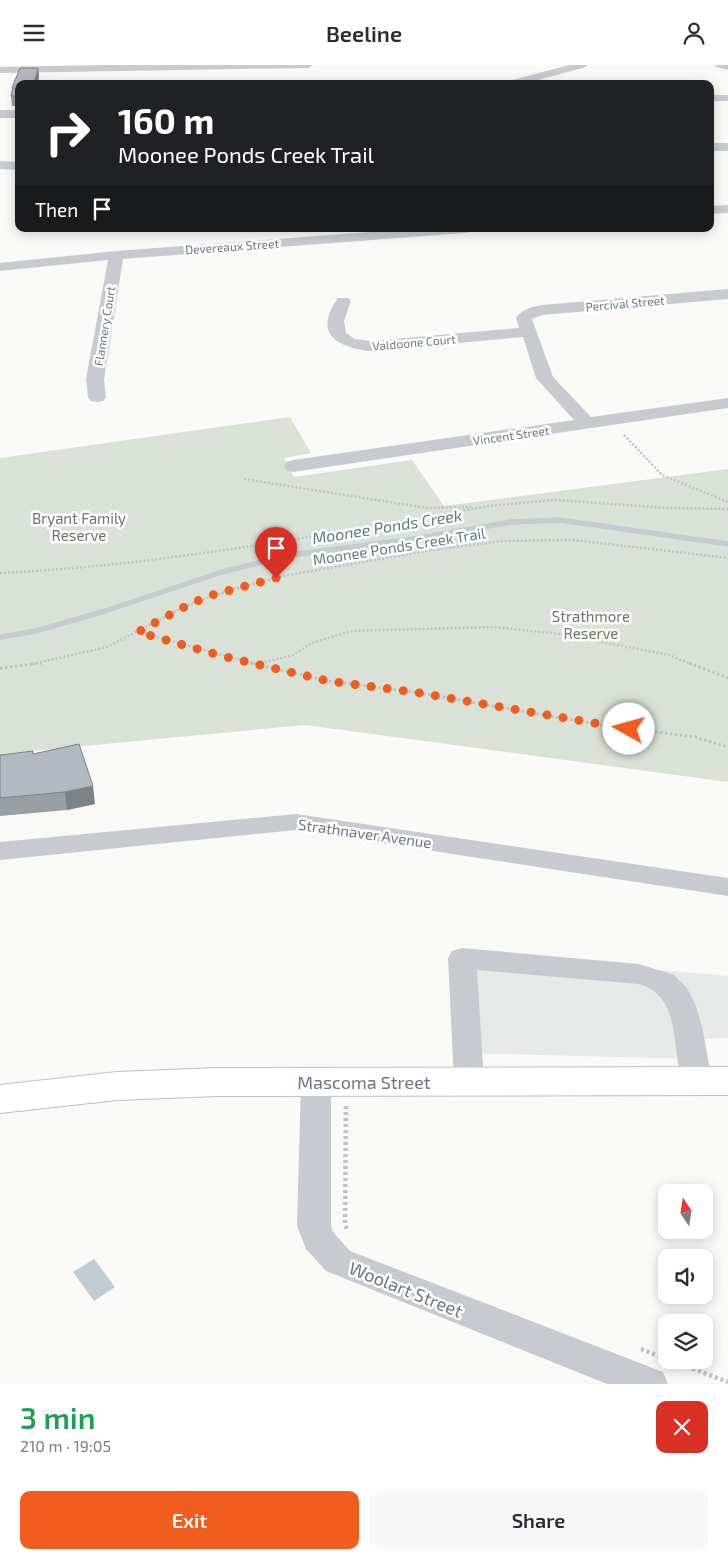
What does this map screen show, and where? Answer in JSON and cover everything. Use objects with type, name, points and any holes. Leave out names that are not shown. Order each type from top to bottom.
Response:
[{"type":"main road","name":"Mascoma Street","points":[[0,1099],[126,1086],[217,1082],[712,1081]]},
{"type":"street","points":[[4,68],[207,70],[308,65]]},
{"type":"street","points":[[524,80],[582,65]]},
{"type":"street","points":[[720,65],[728,67]]},
{"type":"street","points":[[714,98],[728,98]]},
{"type":"street","points":[[0,114],[15,114]]},
{"type":"street","points":[[714,147],[728,147]]},
{"type":"street","points":[[0,165],[15,166]]},
{"type":"street","points":[[714,210],[728,209]]},
{"type":"street","name":"Devereaux Street","points":[[0,267],[116,255],[424,232]]},
{"type":"street","name":"Flannery Court","points":[[97,397],[95,379],[116,255]]},
{"type":"street","name":"Percival Street","points":[[526,325],[534,312],[542,310],[728,294]]},
{"type":"street","name":"Valdoone Court","points":[[344,301],[337,315],[337,329],[344,341],[359,345],[526,325]]},
{"type":"street","points":[[526,325],[545,378],[587,424]]},
{"type":"street","name":"Vincent Street","points":[[294,466],[728,403]]},
{"type":"street","name":"Strathnaver Avenue","points":[[0,851],[296,822],[728,887]]},
{"type":"street","points":[[469,1081],[462,958],[639,974],[653,977],[671,988],[681,1002],[712,1081]]},
{"type":"street","name":"Woolart Street","points":[[316,1082],[314,1226],[318,1239],[338,1261],[650,1384]]},
{"type":"path","points":[[623,434],[662,475],[728,502]]},
{"type":"path","points":[[244,479],[427,508],[489,506],[555,500],[669,508],[728,509]]},
{"type":"path","points":[[0,573],[54,571],[164,559],[328,535],[489,506]]},
{"type":"path","name":"Moonee Ponds Creek Trail","points":[[0,668],[41,663],[115,644],[190,604],[234,589],[289,575],[477,543],[523,540],[573,540],[728,558]]},
{"type":"path","points":[[255,664],[293,655],[312,643],[351,631],[494,627],[561,634],[669,655],[728,678]]},
{"type":"path","points":[[138,632],[255,664],[328,681],[414,692],[596,724],[695,737],[728,747]]},
{"type":"path","points":[[348,1231],[345,1225],[346,1106],[349,1102]]},
{"type":"path","points":[[639,1348],[658,1355]]},
{"type":"path","points":[[693,1369],[728,1383]]},
{"type":"shaded area","points":[[454,952],[728,976],[728,1038],[696,1039],[700,1059],[461,1053]]},
{"type":"shaded area","points":[[94,1259],[115,1287],[94,1301],[73,1272]]},
{"type":"green space","name":"Strathmore Reserve","points":[[290,417],[311,453],[284,458],[294,477],[412,460],[444,506],[728,469],[728,782],[305,725],[0,754],[0,458]]},
{"type":"building","points":[[20,68],[38,68],[35,80],[15,80]]},
{"type":"building","points":[[15,80],[15,96],[11,96]]},
{"type":"building","points":[[79,744],[93,786],[65,792],[0,798],[0,755],[33,751],[33,754]]},
{"type":"waterway","name":"Moonee Ponds Creek","points":[[0,637],[36,631],[105,611],[222,572],[290,555],[407,540],[511,522],[560,520],[728,544]]},
{"type":"route","points":[[276,578],[212,595],[171,613],[138,632],[222,656],[328,681],[414,692],[629,729]]},
{"type":"park label","name":"Bryant Family Reserve","points":[[79,526]]}]
